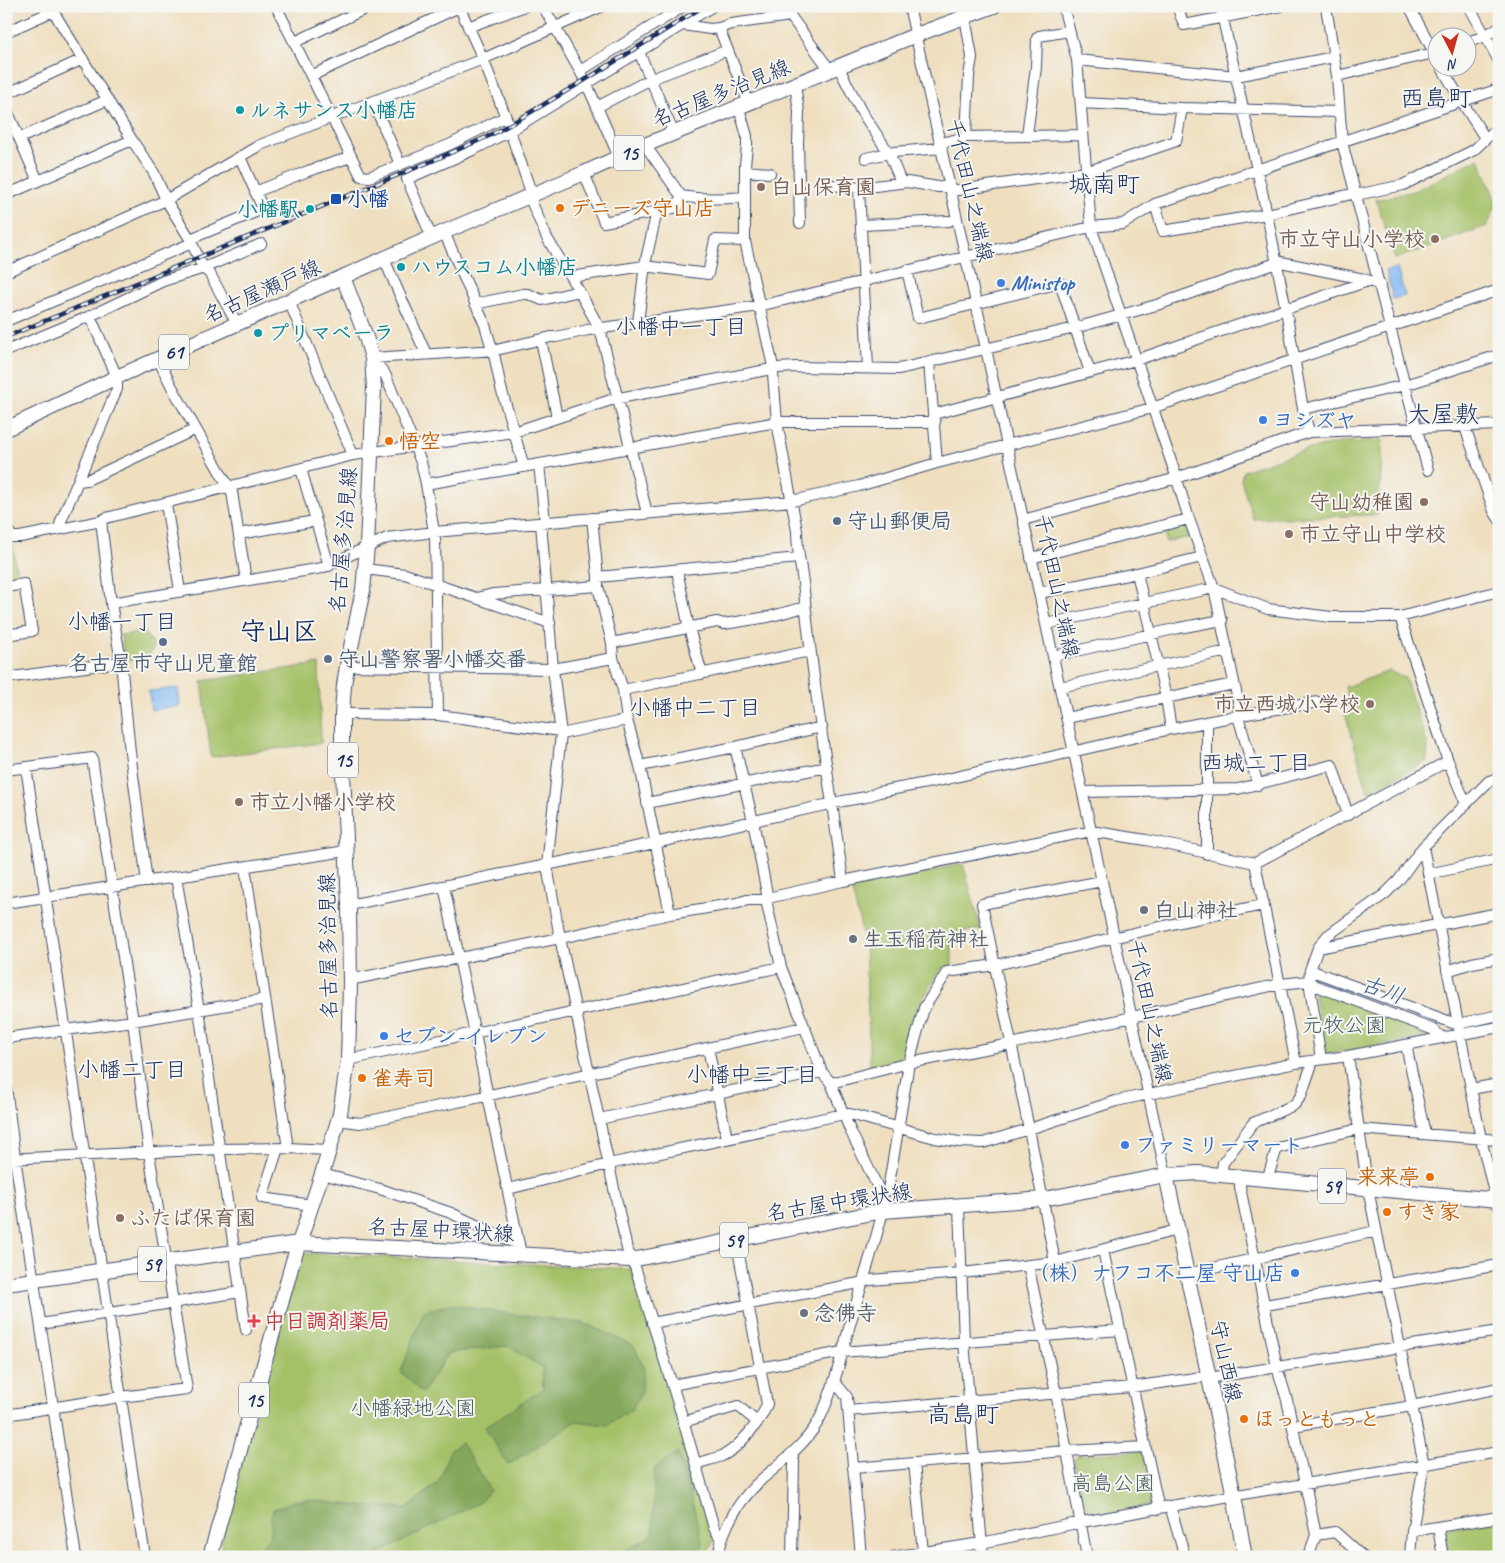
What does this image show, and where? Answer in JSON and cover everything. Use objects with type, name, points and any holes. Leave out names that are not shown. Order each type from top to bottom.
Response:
[{"type":"main road","name":"名古屋多治見線","points":[[210,1557],[299,1243],[338,1120],[348,1060],[349,905],[342,714],[347,666],[363,590],[367,547],[374,388],[372,358],[366,336],[343,275],[531,196],[645,145],[916,35],[994,6]]},
{"type":"main road","name":"名古屋瀬戸線","points":[[6,429],[343,275]]},
{"type":"main road","name":"名古屋中環状線","points":[[6,1284],[299,1243],[520,1249],[632,1260],[883,1211],[1044,1200],[1166,1174],[1198,1173],[1498,1202]]},
{"type":"main road","name":"守山西線","points":[[1166,1174],[1234,1496],[1245,1557]]},
{"type":"street","points":[[276,6],[361,176],[369,177],[449,145],[505,117]]},
{"type":"street","points":[[294,42],[371,6]]},
{"type":"street","points":[[468,26],[525,6]]},
{"type":"street","points":[[543,6],[587,84],[619,157]]},
{"type":"street","points":[[6,272],[166,200],[266,142],[483,59],[603,6]]},
{"type":"street","points":[[580,71],[666,11],[684,6]]},
{"type":"street","points":[[524,467],[485,325],[476,304],[407,178],[510,132],[713,6]]},
{"type":"street","points":[[783,6],[834,68],[889,153],[901,182]]},
{"type":"street","name":"千代田山之端線","points":[[909,6],[966,257],[1166,1174]]},
{"type":"street","points":[[1063,6],[1077,60],[1091,227],[1214,588],[1222,620],[1239,716],[1258,785]]},
{"type":"street","points":[[1177,6],[1184,25],[1281,6]]},
{"type":"street","points":[[1220,6],[1258,170],[1308,432]]},
{"type":"street","points":[[1326,6],[1337,76],[1342,142],[1428,470]]},
{"type":"street","points":[[1409,6],[1428,40]]},
{"type":"street","points":[[1469,6],[1499,61]]},
{"type":"street","points":[[311,76],[459,7],[483,59],[547,238],[600,329],[647,513]]},
{"type":"street","points":[[6,32],[52,9],[154,173],[166,200],[191,241],[203,268],[210,274],[237,324]]},
{"type":"street","points":[[666,11],[680,27],[718,28],[731,24],[792,16]]},
{"type":"street","points":[[965,17],[972,57],[969,76],[966,137]]},
{"type":"street","points":[[1478,38],[1499,27]]},
{"type":"street","points":[[718,28],[728,50],[744,106],[748,146],[744,197],[745,241],[773,369],[777,422],[792,501],[810,651],[843,881]]},
{"type":"street","points":[[1027,135],[1036,67],[1037,38],[1039,36],[1069,31]]},
{"type":"street","points":[[597,107],[651,78],[728,50]]},
{"type":"street","points":[[639,52],[674,134]]},
{"type":"street","points":[[1077,60],[1236,76],[1334,57]]},
{"type":"street","points":[[1337,76],[1428,57]]},
{"type":"street","points":[[6,94],[83,59]]},
{"type":"street","points":[[1448,78],[1485,138]]},
{"type":"street","points":[[796,85],[799,111],[800,223]]},
{"type":"street","points":[[372,358],[492,350],[551,337],[759,306],[1091,227],[1122,224],[1155,204],[1499,89]]},
{"type":"street","points":[[20,138],[108,100]]},
{"type":"street","points":[[373,102],[400,164]]},
{"type":"street","points":[[1081,103],[1339,112]]},
{"type":"street","points":[[6,108],[38,181]]},
{"type":"street","points":[[823,184],[859,188],[901,182],[950,189],[1086,172],[1176,141],[1182,108]]},
{"type":"street","points":[[1155,204],[1163,231],[1267,214],[1404,185],[1474,150],[1499,126]]},
{"type":"street","points":[[866,158],[941,146],[966,137],[1083,135]]},
{"type":"street","points":[[6,196],[132,140]]},
{"type":"street","points":[[645,145],[652,158],[681,196],[720,199],[744,197]]},
{"type":"street","points":[[6,321],[263,209],[240,157]]},
{"type":"street","points":[[255,192],[308,171],[352,157]]},
{"type":"street","points":[[745,170],[770,173]]},
{"type":"street","points":[[584,173],[604,222],[678,206],[681,196]]},
{"type":"street","points":[[859,188],[868,368]]},
{"type":"street","points":[[638,323],[644,266],[657,211]]},
{"type":"street","points":[[861,225],[949,221]]},
{"type":"street","points":[[571,277],[644,266],[708,274],[714,240],[745,241]]},
{"type":"street","points":[[6,351],[90,316],[163,281],[203,268],[261,244]]},
{"type":"street","points":[[384,259],[426,354]]},
{"type":"street","points":[[6,523],[9,537],[20,537],[101,521],[106,518],[353,455],[514,432],[618,398],[773,369],[796,366],[899,369],[1120,316],[1281,262],[1380,285]]},
{"type":"street","points":[[906,270],[918,318],[1060,282],[1090,372]]},
{"type":"street","points":[[426,484],[777,422],[934,418],[996,397],[1136,360],[1368,281]]},
{"type":"street","points":[[476,304],[523,294],[528,294],[542,300],[579,290]]},
{"type":"street","points":[[111,602],[308,571],[329,566],[387,538],[543,522],[792,501],[859,486],[937,463],[1152,408],[1499,290]]},
{"type":"street","points":[[289,301],[353,455]]},
{"type":"street","points":[[59,529],[117,390],[117,377],[90,316]]},
{"type":"street","points":[[541,340],[557,417]]},
{"type":"street","points":[[1303,409],[1405,386],[1499,355]]},
{"type":"street","points":[[372,358],[385,374],[421,462],[426,484],[434,532],[438,715]]},
{"type":"street","points":[[158,359],[229,486],[246,580]]},
{"type":"street","points":[[929,362],[937,463]]},
{"type":"street","points":[[1023,520],[1177,478],[1308,432],[1499,425]]},
{"type":"street","points":[[1465,427],[1494,511],[1499,519]]},
{"type":"street","points":[[78,481],[87,480],[196,429]]},
{"type":"street","points":[[539,464],[546,589],[561,733],[547,866],[560,938],[627,1249],[635,1267],[672,1385],[714,1528],[721,1539]]},
{"type":"street","points":[[301,468],[329,566]]},
{"type":"street","points":[[166,504],[180,591]]},
{"type":"street","points":[[592,518],[598,582],[612,643],[613,658],[623,690],[627,720],[640,766],[670,914]]},
{"type":"street","points":[[1031,558],[1189,519]]},
{"type":"street","points":[[101,521],[121,662],[130,752],[147,882]]},
{"type":"street","points":[[239,534],[315,521]]},
{"type":"street","points":[[1039,593],[1137,573],[1202,557]]},
{"type":"street","points":[[476,598],[493,594],[546,589],[677,570],[799,558]]},
{"type":"street","points":[[365,569],[405,574],[550,624]]},
{"type":"street","points":[[677,570],[689,628],[702,674]]},
{"type":"street","points":[[1137,573],[1166,698],[1171,729]]},
{"type":"street","points":[[6,587],[24,584],[32,631],[6,636]]},
{"type":"street","points":[[1046,624],[1214,588],[1268,608],[1331,617],[1400,618],[1499,591]]},
{"type":"street","points":[[612,643],[717,622],[724,624],[768,618],[805,607]]},
{"type":"street","points":[[1400,618],[1448,761],[1466,804]]},
{"type":"street","points":[[1053,656],[1222,620]]},
{"type":"street","points":[[623,690],[810,651]]},
{"type":"street","points":[[1060,687],[1228,651]]},
{"type":"street","points":[[347,666],[553,669],[613,658]]},
{"type":"street","points":[[6,678],[121,662]]},
{"type":"street","points":[[1066,718],[1234,684]]},
{"type":"street","points":[[349,905],[655,843],[866,797],[879,792],[1020,764],[1171,729],[1318,702]]},
{"type":"street","points":[[342,714],[438,715],[561,733],[627,720]]},
{"type":"street","points":[[1207,722],[1207,854]]},
{"type":"street","points":[[640,766],[735,748],[822,727]]},
{"type":"street","points":[[707,1557],[718,1555],[721,1539],[728,1520],[750,1491],[792,1453],[808,1436],[821,1416],[834,1381],[883,1211],[881,1194],[831,1083],[822,1072],[781,967],[753,821],[735,748]]},
{"type":"street","points":[[6,770],[92,758],[133,1020],[150,1152],[187,1389],[120,1397],[6,1415]]},
{"type":"street","points":[[350,980],[670,914],[696,911],[748,900],[767,899],[843,881],[1091,831],[1146,840],[1255,863],[1448,761]]},
{"type":"street","points":[[1082,792],[1238,789],[1332,765],[1348,814]]},
{"type":"street","points":[[26,767],[145,1557]]},
{"type":"street","points":[[647,803],[828,767]]},
{"type":"street","points":[[1221,1175],[1223,1164],[1253,1123],[1294,1104],[1302,1096],[1317,1060],[1310,970],[1318,948],[1327,936],[1385,894],[1399,880],[1423,847],[1489,781],[1499,778]]},
{"type":"street","points":[[1423,847],[1481,1139],[1498,1202]]},
{"type":"street","points":[[6,903],[346,851]]},
{"type":"street","points":[[1428,874],[1499,859]]},
{"type":"street","points":[[1255,863],[1296,1063]]},
{"type":"street","points":[[245,867],[265,999],[283,1148],[262,1198],[312,1205]]},
{"type":"street","points":[[176,877],[199,1010],[246,1330]]},
{"type":"street","points":[[1055,1262],[1030,1129],[982,904],[1102,881]]},
{"type":"street","points":[[444,886],[520,1249]]},
{"type":"street","points":[[881,1194],[888,1190],[909,1062],[924,1008],[947,972],[995,965],[1263,905]]},
{"type":"street","points":[[1318,948],[1499,913]]},
{"type":"street","points":[[1447,971],[1472,963],[1499,958]]},
{"type":"street","points":[[348,1060],[781,967]]},
{"type":"street","points":[[1310,970],[1458,1024],[1499,1015]]},
{"type":"street","points":[[831,1083],[909,1062],[1011,1044],[1280,984],[1310,981],[1314,985],[1434,1030],[1442,1038]]},
{"type":"street","points":[[6,1038],[265,999]]},
{"type":"street","points":[[338,1120],[360,1123],[804,1027]]},
{"type":"street","points":[[508,1189],[609,1164],[844,1114],[850,1114],[935,1138],[983,1143],[1116,1101],[1296,1063],[1348,1056],[1499,1027]]},
{"type":"street","points":[[1406,1045],[1424,1134]]},
{"type":"street","points":[[708,1048],[728,1138]]},
{"type":"street","points":[[1348,1056],[1368,1189],[1424,1465],[1412,1531],[1410,1557]]},
{"type":"street","points":[[599,1119],[822,1072]]},
{"type":"street","points":[[1471,1089],[1499,1084]]},
{"type":"street","points":[[6,1087],[11,1159],[34,1281],[76,1557]]},
{"type":"street","points":[[1267,1180],[1277,1148],[1359,1129],[1499,1140]]},
{"type":"street","points":[[11,1159],[220,1149],[283,1148],[329,1150]]},
{"type":"street","points":[[322,1174],[380,1189],[451,1212],[510,1241],[520,1249]]},
{"type":"street","points":[[1240,1177],[1240,1187],[1277,1366],[1293,1426],[1316,1535],[1307,1557]]},
{"type":"street","points":[[960,1206],[964,1342],[983,1557]]},
{"type":"street","points":[[652,1323],[862,1281],[962,1273],[1055,1262],[1177,1230]]},
{"type":"street","points":[[1187,1274],[1376,1232]]},
{"type":"street","points":[[696,1464],[724,1456],[741,1441],[757,1422],[764,1413],[767,1404],[736,1239]]},
{"type":"street","points":[[1103,1250],[1159,1509]]},
{"type":"street","points":[[1028,1265],[1056,1393],[1066,1451],[1082,1522],[1087,1557]]},
{"type":"street","points":[[1265,1305],[1499,1265]]},
{"type":"street","points":[[41,1324],[240,1292]]},
{"type":"street","points":[[672,1385],[842,1352],[1120,1330]]},
{"type":"street","points":[[848,1411],[1132,1387],[1209,1377],[1499,1330]]},
{"type":"street","points":[[834,1381],[847,1397],[861,1557]]},
{"type":"street","points":[[1293,1426],[1412,1406],[1499,1388]]},
{"type":"street","points":[[683,1422],[738,1406],[757,1422]]},
{"type":"street","points":[[853,1468],[1066,1451],[1145,1447]]},
{"type":"street","points":[[893,1557],[981,1543],[1170,1506],[1499,1452]]},
{"type":"street","points":[[792,1453],[794,1462],[792,1557]]},
{"type":"street","points":[[914,1463],[923,1552]]},
{"type":"street","points":[[1170,1506],[1185,1557]]},
{"type":"street","points":[[1412,1531],[1499,1517]]},
{"type":"street","points":[[1438,1527],[1443,1557]]},
{"type":"street","points":[[1316,1535],[1335,1532],[1363,1557]]},
{"type":"green space","points":[[1479,158],[1497,204],[1487,226],[1395,259],[1376,200],[1414,191]]},
{"type":"green space","points":[[1383,440],[1378,515],[1253,519],[1241,480],[1243,471],[1305,450],[1345,442]]},
{"type":"green space","points":[[1186,523],[1191,537],[1166,542],[1164,529]]},
{"type":"green space","points":[[12,542],[18,580],[6,581],[6,543]]},
{"type":"green space","points":[[144,632],[154,647],[148,657],[124,661],[121,635]]},
{"type":"green space","points":[[319,664],[321,743],[211,757],[202,681]]},
{"type":"green space","points":[[1389,671],[1405,678],[1428,746],[1427,761],[1368,792],[1345,713],[1352,709],[1345,687]]},
{"type":"green space","points":[[963,864],[981,929],[952,934],[952,966],[942,968],[917,1008],[904,1058],[870,1065],[865,944],[851,887]]},
{"type":"green space","name":"元牧公園","points":[[1313,988],[1431,1034],[1429,1037],[1323,1054]]},
{"type":"green space","name":"小幡緑地公園","points":[[302,1253],[633,1269],[714,1540],[709,1551],[699,1557],[219,1557],[231,1497]]},
{"type":"green space","points":[[451,1304],[495,1312],[584,1323],[634,1346],[644,1368],[641,1394],[631,1410],[607,1425],[576,1421],[508,1465],[485,1427],[543,1389],[542,1367],[507,1346],[449,1353],[422,1393],[401,1372],[424,1311]]},
{"type":"green space","points":[[461,1443],[490,1490],[480,1502],[372,1557],[266,1557],[267,1552],[262,1546],[270,1535],[273,1509],[295,1501],[308,1500],[361,1506],[407,1508],[439,1482],[450,1450]]},
{"type":"green space","name":"高島公園","points":[[1139,1451],[1143,1453],[1154,1504],[1088,1518],[1084,1515],[1074,1459],[1077,1455]]},
{"type":"green space","points":[[678,1452],[703,1545],[688,1557],[614,1557],[653,1535],[654,1469]]},
{"type":"green space","points":[[1499,1520],[1499,1557],[1449,1557],[1444,1532],[1447,1529]]},
{"type":"water","points":[[1397,268],[1405,296],[1393,299],[1386,271]]},
{"type":"water","points":[[178,688],[180,706],[151,710],[149,691]]},
{"type":"waterway","name":"古川","points":[[1314,979],[1371,998],[1442,1026]]},
{"type":"railway","points":[[6,337],[489,136],[585,80],[704,6]]},
{"type":"place","name":"ルネサンス小幡店","points":[[240,110]]},
{"type":"place","name":"白山保育園","points":[[761,187]]},
{"type":"place","name":"小幡","points":[[336,199]]},
{"type":"place","name":"デニーズ守山店","points":[[560,208]]},
{"type":"place","name":"小幡駅","points":[[310,209]]},
{"type":"place","name":"市立守山小学校","points":[[1435,239]]},
{"type":"place","name":"ハウスコム小幡店","points":[[401,267]]},
{"type":"place","name":"Ministop","points":[[1001,283]]},
{"type":"place","name":"プリマベーラ","points":[[258,333]]},
{"type":"place","name":"ヨシズヤ","points":[[1263,420]]},
{"type":"place","name":"悟空","points":[[389,441]]},
{"type":"place","name":"守山幼稚園","points":[[1424,502]]},
{"type":"place","name":"守山郵便局","points":[[837,521]]},
{"type":"place","name":"市立守山中学校","points":[[1289,534]]},
{"type":"place","name":"名古屋市守山児童館","points":[[163,642]]},
{"type":"place","name":"守山警察署小幡交番","points":[[328,659]]},
{"type":"place","name":"市立西城小学校","points":[[1370,704]]},
{"type":"place","name":"市立小幡小学校","points":[[239,802]]},
{"type":"place","name":"白山神社","points":[[1144,910]]},
{"type":"place","name":"生玉稲荷神社","points":[[853,939]]},
{"type":"place","name":"セブン-イレブン","points":[[384,1036]]},
{"type":"place","name":"雀寿司","points":[[362,1078]]},
{"type":"place","name":"ファミリーマート","points":[[1125,1145]]},
{"type":"place","name":"来来亭","points":[[1430,1177]]},
{"type":"place","name":"すき家","points":[[1387,1212]]},
{"type":"place","name":"ふたば保育園","points":[[120,1218]]},
{"type":"place","name":"（株）ナフコ不二屋 守山店","points":[[1295,1273]]},
{"type":"place","name":"念佛寺","points":[[804,1313]]},
{"type":"place","name":"中日調剤薬局","points":[[254,1321]]},
{"type":"place","name":"ほっともっと","points":[[1244,1419]]},
{"type":"district","name":"西島町","points":[[1436,98]]},
{"type":"district","name":"城南町","points":[[1104,184]]},
{"type":"district","name":"小幡中一丁目","points":[[681,326]]},
{"type":"district","name":"大屋敷","points":[[1443,414]]},
{"type":"district","name":"小幡一丁目","points":[[122,621]]},
{"type":"district","name":"守山区","points":[[279,631]]},
{"type":"district","name":"小幡中二丁目","points":[[695,707]]},
{"type":"district","name":"西城二丁目","points":[[1256,762]]},
{"type":"district","name":"小幡二丁目","points":[[132,1069]]},
{"type":"district","name":"小幡中三丁目","points":[[752,1074]]},
{"type":"district","name":"高島町","points":[[963,1414]]}]
